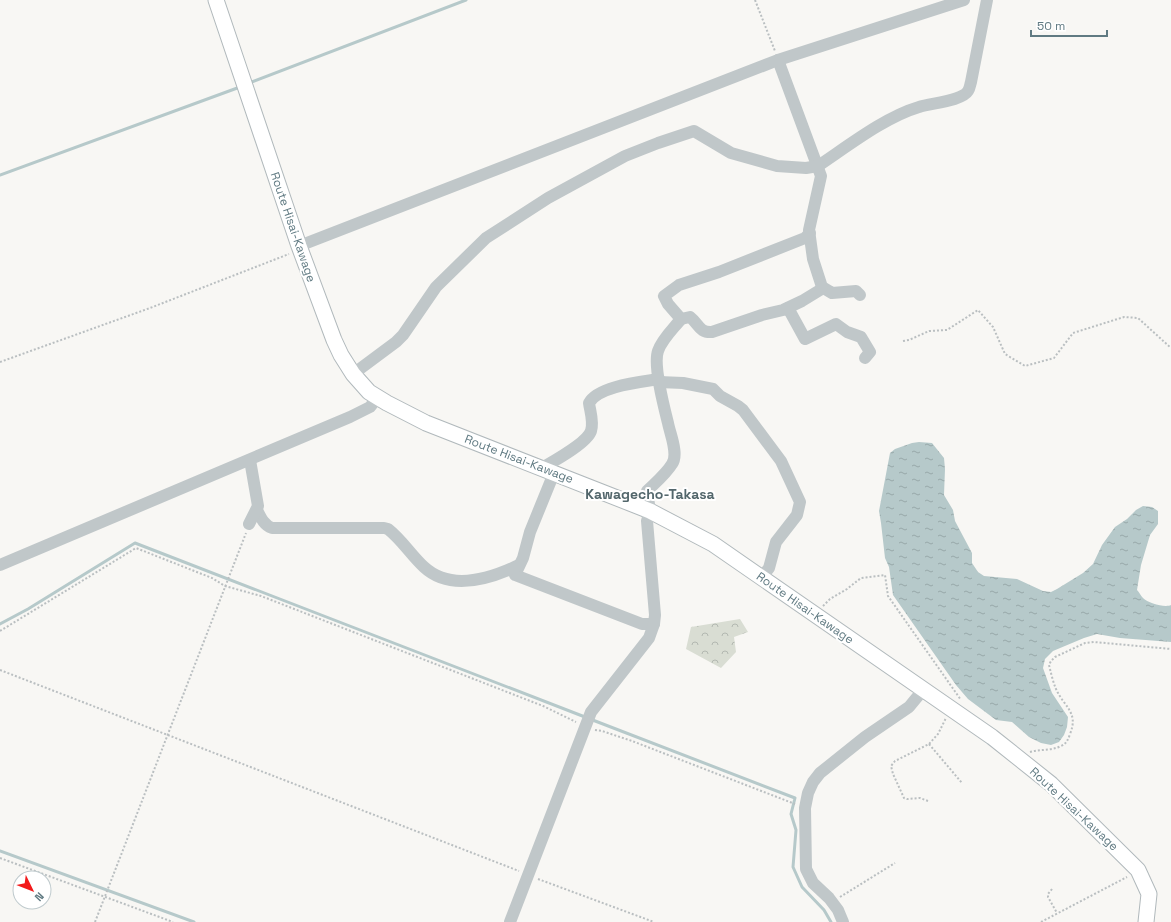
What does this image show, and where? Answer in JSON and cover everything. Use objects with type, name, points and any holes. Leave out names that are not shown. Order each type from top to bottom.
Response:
[{"type":"main road","name":"Route Hisai-Kawage","points":[[216,0],[300,248],[334,340],[341,355],[353,374],[369,392],[387,403],[426,422],[650,510],[712,544],[923,690],[956,705],[992,738],[1051,784],[1138,870],[1149,894],[1146,922]]},
{"type":"street","points":[[300,248],[778,60],[964,0]]},
{"type":"street","points":[[353,374],[396,342],[403,335],[436,287],[486,238],[548,198],[626,156],[694,131],[731,153],[777,166],[806,168],[818,166],[878,127],[902,114],[918,107],[957,98],[965,94],[968,91],[971,82],[987,0]]},
{"type":"street","points":[[778,60],[821,176],[809,230],[813,259],[822,287],[832,293],[856,291],[860,295]]},
{"type":"street","points":[[681,319],[668,304],[664,296],[679,285],[719,272],[805,238],[810,234]]},
{"type":"street","points":[[510,922],[587,721],[649,638],[654,624],[655,615],[647,521],[650,510],[647,491],[673,463],[674,446],[659,381],[658,351],[664,340],[681,319],[690,317],[703,331],[706,333],[712,332],[788,308],[820,290],[822,287]]},
{"type":"street","points":[[788,308],[805,339],[836,324],[847,332],[861,337],[870,352],[865,358]]},
{"type":"street","points":[[654,624],[642,624],[515,575],[523,558],[548,471],[581,443],[589,434],[592,429],[592,422],[589,403],[595,396],[621,385],[659,381],[683,383],[712,389],[720,396],[743,410],[781,461],[800,502],[798,512],[776,542],[769,568],[761,578]]},
{"type":"street","points":[[0,565],[350,417],[370,407],[378,397]]},
{"type":"street","points":[[249,524],[258,506],[250,460]]},
{"type":"street","points":[[257,510],[262,520],[272,528],[388,529],[428,570],[446,579],[458,582],[485,578],[502,573],[519,565]]},
{"type":"street","points":[[843,922],[838,910],[832,902],[810,879],[805,865],[805,808],[808,793],[813,782],[824,769],[865,736],[908,707],[923,690]]},
{"type":"path","points":[[754,0],[778,60]]},
{"type":"path","points":[[0,362],[150,308],[300,248]]},
{"type":"path","points":[[903,341],[909,340],[929,331],[947,330],[978,310],[993,327],[1005,354],[1025,366],[1054,358],[1073,333],[1124,317],[1138,318],[1171,348]]},
{"type":"path","points":[[95,922],[249,524]]},
{"type":"path","points":[[0,631],[136,548],[212,578],[225,586],[261,596],[543,706],[587,721],[602,731],[632,741],[790,802]]},
{"type":"path","points":[[816,616],[830,599],[847,589],[857,580],[861,578],[885,575],[888,596],[956,705],[938,734],[929,744],[895,761],[891,766],[904,798],[920,798],[928,801]]},
{"type":"path","points":[[1020,759],[1031,751],[1052,749],[1061,746],[1066,743],[1072,731],[1073,720],[1071,712],[1056,689],[1049,665],[1055,657],[1086,643],[1094,642],[1171,649]]},
{"type":"path","points":[[0,670],[167,736],[654,922]]},
{"type":"path","points":[[929,744],[962,783]]},
{"type":"path","points":[[0,858],[173,922]]},
{"type":"path","points":[[832,902],[895,863]]},
{"type":"path","points":[[1041,922],[1138,870]]},
{"type":"path","points":[[1052,889],[1048,894],[1048,898],[1057,913]]},
{"type":"green space","points":[[740,619],[748,632],[734,637],[736,652],[721,668],[686,649],[691,627]]},
{"type":"water","points":[[919,442],[932,443],[944,458],[944,495],[953,510],[955,521],[972,553],[972,563],[978,572],[984,576],[1017,579],[1043,591],[1051,592],[1083,573],[1093,564],[1102,545],[1115,527],[1127,519],[1136,510],[1143,506],[1152,507],[1158,511],[1158,524],[1150,535],[1141,565],[1137,590],[1143,598],[1149,602],[1168,606],[1171,605],[1171,642],[1120,638],[1097,634],[1053,651],[1045,659],[1043,668],[1052,693],[1068,717],[1067,727],[1059,742],[1051,745],[1041,743],[1029,737],[1012,722],[996,720],[968,699],[956,685],[893,595],[889,567],[885,558],[879,511],[890,453],[895,449]]},
{"type":"waterway","points":[[249,83],[466,0]]},
{"type":"waterway","points":[[0,175],[240,87]]},
{"type":"waterway","points":[[0,624],[28,609],[135,543],[585,717]]},
{"type":"waterway","points":[[590,719],[795,798],[791,814],[796,830],[793,867],[802,887],[824,910],[831,922]]},
{"type":"waterway","points":[[0,851],[194,922]]},
{"type":"district","name":"Kawagecho-Takasa","points":[[650,494]]}]
